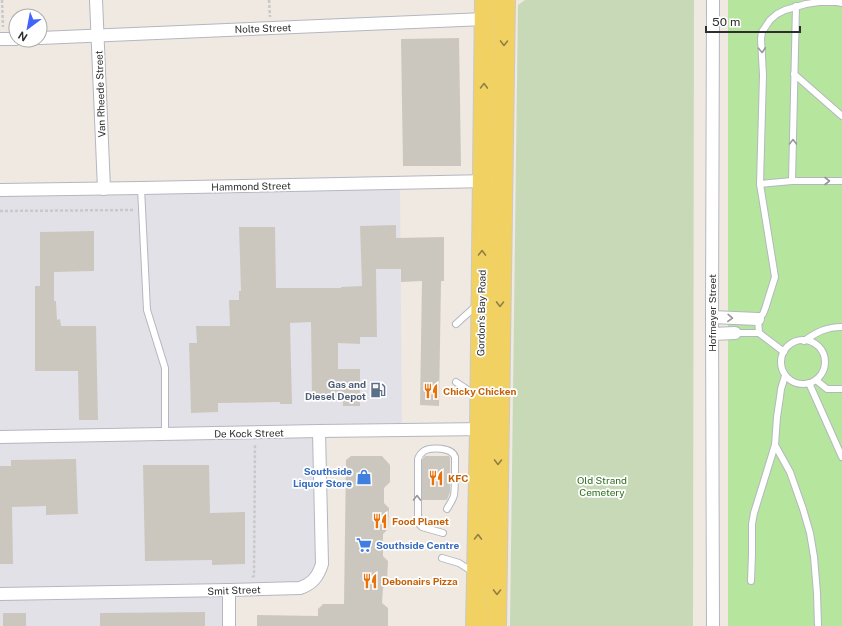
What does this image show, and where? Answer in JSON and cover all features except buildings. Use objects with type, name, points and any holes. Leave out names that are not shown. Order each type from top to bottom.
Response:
[{"type":"main road","name":"Gordon's Bay Road","points":[[476,626],[477,576],[489,429],[502,181],[505,0]]},
{"type":"main road","name":"Gordon's Bay Road","points":[[485,10],[480,398],[489,429],[496,626]]},
{"type":"street","name":"Van Rheede Street","points":[[96,0],[104,189]]},
{"type":"street","name":"Hofmeyer Street","points":[[713,0],[713,626]]},
{"type":"street","name":"Nolte Street","points":[[48,38],[271,28],[485,10]]},
{"type":"street","name":"Hammond Street","points":[[0,190],[502,181]]},
{"type":"street","points":[[712,317],[758,319]]},
{"type":"street","points":[[712,334],[735,333]]},
{"type":"street","name":"De Kock Street","points":[[0,437],[489,429]]},
{"type":"street","name":"Smit Street","points":[[0,594],[229,590],[300,588],[306,586],[312,582],[320,571],[323,557],[319,431]]},
{"type":"street","points":[[229,590],[229,626]]},
{"type":"lane","points":[[759,333],[758,319],[763,314],[775,277],[760,184],[763,74],[762,32],[777,14],[796,6],[819,2],[842,3]]},
{"type":"lane","points":[[792,181],[796,6]]},
{"type":"lane","points":[[794,74],[842,116]]},
{"type":"lane","points":[[760,184],[792,181],[842,181]]},
{"type":"lane","points":[[141,188],[146,310],[165,368],[165,434]]},
{"type":"lane","points":[[456,324],[481,300]]},
{"type":"lane","points":[[804,341],[819,331],[828,328],[842,327]]},
{"type":"lane","points":[[735,333],[759,333],[784,352]]},
{"type":"lane","points":[[796,342],[811,342],[818,346],[825,360],[821,374],[816,380],[809,383],[800,384],[792,381],[785,376],[782,368],[781,360],[784,352],[789,346],[796,342]]},
{"type":"lane","points":[[751,581],[752,524],[775,445],[781,389],[785,376]]},
{"type":"lane","points":[[816,380],[827,389],[842,389]]},
{"type":"lane","points":[[456,382],[480,398]]},
{"type":"lane","points":[[809,383],[842,457]]},
{"type":"lane","points":[[775,445],[790,472],[804,510],[810,533],[814,557],[818,626]]},
{"type":"lane","points":[[443,533],[422,527],[418,523],[418,459],[425,450],[445,449],[451,452],[455,457],[454,495],[447,509]]},
{"type":"lane","points":[[442,558],[459,563],[477,576]]},
{"type":"path","points":[[2,0],[2,39]]},
{"type":"path","points":[[269,0],[271,28]]},
{"type":"path","points":[[0,211],[141,210]]},
{"type":"path","points":[[229,590],[254,576],[255,433]]},
{"type":"shaded area","points":[[400,184],[402,431],[316,432],[319,564],[303,584],[226,590],[226,626],[0,626],[0,194]]},
{"type":"green space","name":"Old Strand Cemetery","points":[[525,0],[694,0],[693,626],[510,626],[518,5]]},
{"type":"green space","points":[[728,0],[842,0],[842,626],[728,626]]},
{"type":"place","name":"Gas and Diesel Depot","points":[[378,390]]},
{"type":"place","name":"Chicky Chicken","points":[[431,391]]},
{"type":"place","name":"Southside Liquor Store","points":[[364,477]]},
{"type":"place","name":"KFC","points":[[436,478]]},
{"type":"place","name":"Food Planet","points":[[380,521]]},
{"type":"place","name":"Southside Centre","points":[[364,545]]},
{"type":"place","name":"Debonairs Pizza","points":[[370,581]]}]
